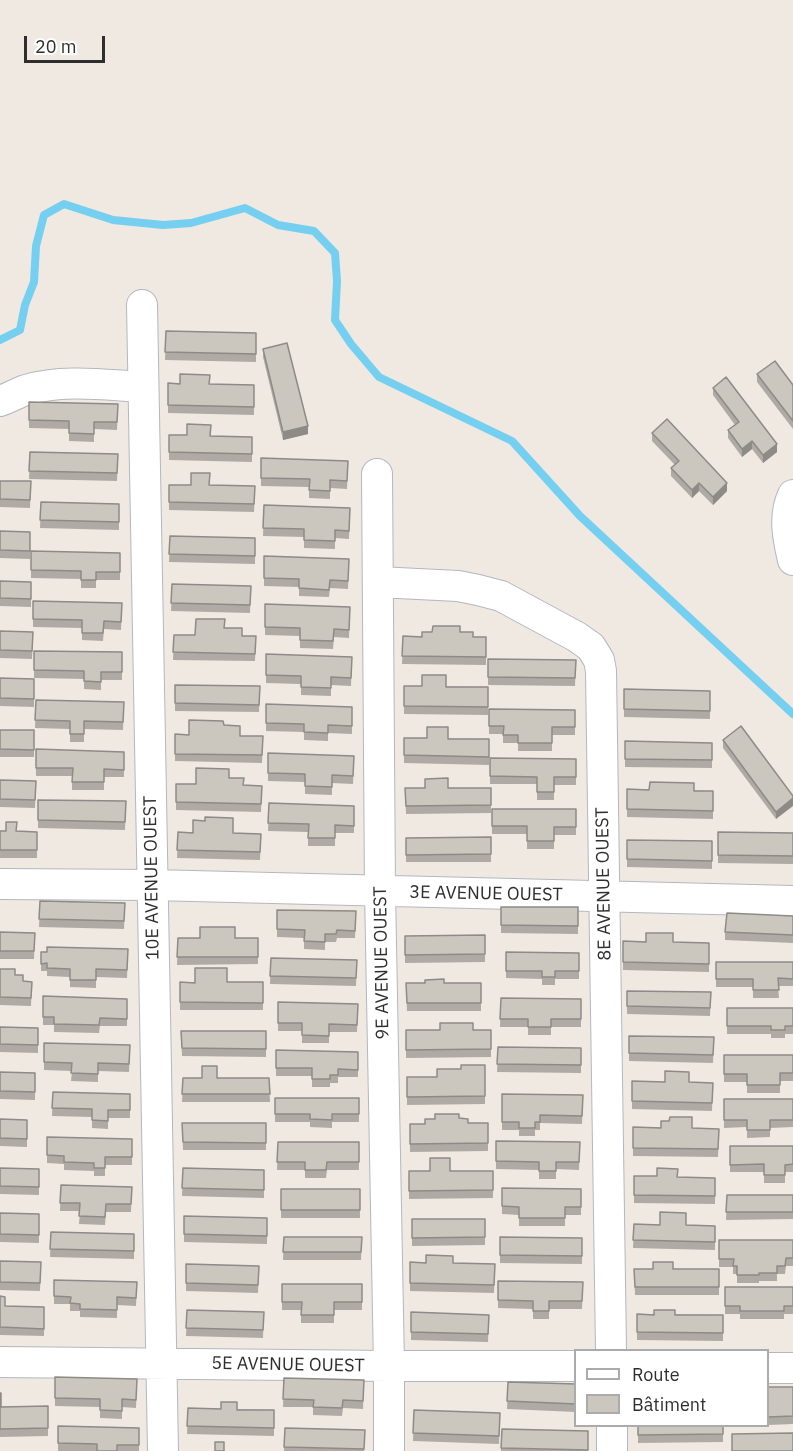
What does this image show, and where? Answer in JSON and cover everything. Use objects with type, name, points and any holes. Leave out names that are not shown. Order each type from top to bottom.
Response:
[{"type":"street","name":"10E AVENUE OUEST","points":[[142,305],[163,1451]]},
{"type":"street","points":[[0,401],[25,391],[48,386],[69,384],[143,387]]},
{"type":"street","name":"9E AVENUE OUEST","points":[[376,474],[389,1451]]},
{"type":"street","points":[[793,495],[787,522],[793,560]]},
{"type":"street","name":"8E AVENUE OUEST","points":[[378,582],[458,586],[501,596],[577,637],[591,647],[599,660],[601,671],[611,1349]]},
{"type":"street","name":"3E AVENUE OUEST","points":[[0,884],[152,885],[793,901]]},
{"type":"street","name":"5E AVENUE OUEST","points":[[0,1362],[574,1366]]},
{"type":"street","points":[[769,1368],[793,1368]]},
{"type":"street","points":[[612,1427],[612,1451]]},
{"type":"building","points":[[166,331],[256,333],[256,354],[165,352]]},
{"type":"building","points":[[287,343],[308,426],[283,432],[263,349]]},
{"type":"building","points":[[775,361],[793,385],[793,421],[757,374]]},
{"type":"building","points":[[180,374],[210,375],[209,384],[254,385],[254,407],[168,405],[168,383],[180,384]]},
{"type":"building","points":[[726,377],[777,444],[763,455],[752,441],[742,449],[728,430],[739,422],[713,388]]},
{"type":"building","points":[[29,402],[118,404],[117,422],[94,422],[94,434],[69,433],[69,421],[29,420]]},
{"type":"building","points":[[667,419],[727,483],[713,497],[699,483],[692,490],[671,468],[679,461],[652,433]]},
{"type":"building","points":[[187,424],[211,425],[210,436],[252,437],[252,454],[169,452],[169,435],[187,435]]},
{"type":"building","points":[[30,452],[118,454],[117,473],[29,471]]},
{"type":"building","points":[[261,458],[348,461],[347,481],[330,480],[330,491],[309,490],[310,479],[261,478]]},
{"type":"building","points":[[191,473],[210,473],[209,485],[255,486],[254,504],[169,502],[169,485],[191,485]]},
{"type":"building","points":[[0,481],[31,481],[30,500],[0,499]]},
{"type":"building","points":[[41,502],[119,504],[119,522],[40,520]]},
{"type":"building","points":[[264,505],[350,508],[349,531],[335,530],[335,541],[304,540],[304,529],[263,528]]},
{"type":"building","points":[[0,531],[30,532],[30,551],[0,550]]},
{"type":"building","points":[[170,536],[255,538],[255,556],[169,554]]},
{"type":"building","points":[[31,551],[120,553],[120,572],[96,572],[96,580],[81,580],[81,571],[31,570]]},
{"type":"building","points":[[264,556],[349,559],[348,581],[330,580],[329,590],[299,588],[299,579],[264,578]]},
{"type":"building","points":[[0,581],[31,582],[31,599],[0,598]]},
{"type":"building","points":[[172,584],[251,586],[250,605],[171,603]]},
{"type":"building","points":[[33,601],[122,603],[121,622],[104,621],[103,633],[82,633],[82,620],[33,619]]},
{"type":"building","points":[[265,604],[350,607],[349,630],[334,629],[333,641],[300,640],[300,628],[265,627]]},
{"type":"building","points":[[196,619],[225,619],[224,628],[242,628],[242,636],[256,636],[255,654],[173,652],[174,635],[195,635]]},
{"type":"building","points":[[433,626],[460,626],[460,632],[473,632],[473,637],[486,637],[486,657],[402,656],[403,636],[422,637],[422,632],[432,632]]},
{"type":"building","points":[[0,631],[33,632],[32,651],[0,650]]},
{"type":"building","points":[[34,651],[122,652],[122,672],[101,672],[101,682],[84,681],[84,671],[34,670]]},
{"type":"building","points":[[266,654],[352,657],[351,678],[331,677],[331,688],[301,687],[301,676],[266,675]]},
{"type":"building","points":[[488,659],[576,660],[575,678],[488,677]]},
{"type":"building","points":[[422,675],[446,675],[446,687],[488,687],[488,707],[404,706],[404,686],[422,686]]},
{"type":"building","points":[[0,678],[34,679],[34,699],[0,698]]},
{"type":"building","points":[[175,685],[260,686],[259,705],[175,703]]},
{"type":"building","points":[[624,689],[710,691],[710,711],[624,709]]},
{"type":"building","points":[[36,700],[124,702],[123,722],[84,721],[84,734],[70,734],[70,721],[35,720]]},
{"type":"building","points":[[266,704],[352,707],[352,726],[328,725],[328,733],[304,732],[304,724],[266,723]]},
{"type":"building","points":[[489,709],[575,710],[575,727],[552,727],[552,743],[518,743],[518,735],[503,735],[504,726],[489,726]]},
{"type":"building","points":[[189,720],[223,721],[224,725],[240,726],[240,736],[263,736],[262,755],[175,754],[175,734],[189,735]]},
{"type":"building","points":[[741,726],[793,796],[776,812],[723,740]]},
{"type":"building","points":[[427,727],[448,727],[448,739],[489,739],[489,757],[404,755],[404,738],[427,738]]},
{"type":"building","points":[[0,730],[34,730],[34,750],[0,749]]},
{"type":"building","points":[[625,741],[712,743],[712,760],[625,759]]},
{"type":"building","points":[[36,749],[124,752],[124,770],[104,769],[104,782],[72,782],[73,768],[36,768]]},
{"type":"building","points":[[268,753],[354,756],[353,776],[332,775],[332,787],[305,786],[305,774],[268,773]]},
{"type":"building","points":[[490,758],[576,759],[576,777],[554,777],[554,792],[537,792],[537,777],[490,776]]},
{"type":"building","points":[[196,768],[229,769],[229,778],[244,778],[243,785],[262,786],[261,804],[176,802],[176,784],[196,784]]},
{"type":"building","points":[[448,778],[448,788],[491,788],[491,805],[406,806],[405,788],[425,788],[425,779]]},
{"type":"building","points":[[0,780],[36,781],[35,800],[0,799]]},
{"type":"building","points":[[650,782],[694,783],[694,791],[713,791],[713,811],[627,809],[627,789],[649,790]]},
{"type":"building","points":[[38,800],[126,801],[125,822],[38,820]]},
{"type":"building","points":[[269,803],[354,806],[354,826],[335,825],[335,838],[308,838],[309,824],[268,823]]},
{"type":"building","points":[[492,809],[576,809],[576,827],[554,827],[554,841],[527,841],[527,826],[492,826]]},
{"type":"building","points":[[205,817],[233,818],[233,833],[261,834],[260,852],[177,850],[178,832],[193,833],[193,820],[205,821]]},
{"type":"building","points":[[6,822],[17,822],[16,831],[37,832],[37,850],[0,850],[0,831],[6,831]]},
{"type":"building","points":[[718,832],[793,833],[793,856],[718,855]]},
{"type":"building","points":[[491,837],[491,854],[406,855],[406,838]]},
{"type":"building","points":[[627,840],[712,841],[712,861],[627,859]]},
{"type":"building","points":[[40,901],[125,903],[124,921],[39,919]]},
{"type":"building","points":[[501,907],[578,907],[578,926],[501,925]]},
{"type":"building","points":[[277,910],[356,911],[355,931],[337,930],[336,934],[325,934],[325,942],[304,941],[305,930],[277,929]]},
{"type":"building","points":[[727,913],[793,916],[793,935],[725,932]]},
{"type":"building","points":[[200,927],[235,927],[235,938],[258,938],[258,957],[177,957],[178,938],[200,938]]},
{"type":"building","points":[[0,932],[35,933],[34,951],[0,951]]},
{"type":"building","points":[[646,933],[673,933],[673,942],[709,943],[709,964],[623,962],[623,941],[646,942]]},
{"type":"building","points":[[485,935],[485,954],[405,955],[405,936]]},
{"type":"building","points":[[47,947],[128,949],[127,970],[96,969],[96,980],[70,980],[70,969],[47,968],[47,963],[41,964],[41,952],[47,952]]},
{"type":"building","points":[[506,952],[579,953],[579,971],[555,971],[555,977],[542,977],[542,971],[506,971]]},
{"type":"building","points":[[271,958],[357,960],[356,978],[270,976]]},
{"type":"building","points":[[716,962],[793,962],[793,979],[778,978],[779,990],[753,990],[753,979],[716,979]]},
{"type":"building","points":[[195,968],[227,968],[227,982],[263,982],[263,1003],[180,1002],[180,982],[195,983]]},
{"type":"building","points":[[0,969],[15,969],[15,975],[23,975],[23,981],[32,982],[31,998],[0,997]]},
{"type":"building","points":[[444,979],[444,983],[481,983],[481,1003],[407,1003],[406,983],[425,983],[425,980]]},
{"type":"building","points":[[627,991],[711,992],[710,1008],[627,1006]]},
{"type":"building","points":[[43,996],[127,999],[127,1019],[100,1018],[99,1025],[54,1024],[54,1017],[43,1017]]},
{"type":"building","points":[[501,998],[581,999],[581,1019],[551,1019],[551,1027],[528,1027],[528,1019],[500,1019]]},
{"type":"building","points":[[278,1002],[358,1004],[357,1025],[329,1024],[329,1036],[302,1035],[302,1023],[278,1023]]},
{"type":"building","points":[[727,1008],[793,1008],[793,1026],[785,1026],[785,1030],[771,1030],[771,1026],[727,1026]]},
{"type":"building","points":[[440,1023],[473,1023],[473,1030],[491,1030],[491,1049],[406,1050],[406,1030],[440,1030]]},
{"type":"building","points":[[0,1027],[38,1028],[38,1045],[0,1044]]},
{"type":"building","points":[[181,1031],[266,1031],[266,1049],[182,1048]]},
{"type":"building","points":[[629,1036],[714,1037],[713,1055],[629,1053]]},
{"type":"building","points":[[44,1043],[130,1045],[129,1064],[98,1063],[98,1074],[71,1073],[72,1063],[44,1062]]},
{"type":"building","points":[[498,1047],[581,1048],[581,1065],[497,1064]]},
{"type":"building","points":[[276,1050],[358,1052],[358,1070],[338,1069],[338,1075],[330,1075],[330,1079],[312,1079],[312,1068],[276,1068]]},
{"type":"building","points":[[724,1055],[793,1055],[793,1073],[780,1073],[780,1085],[747,1085],[747,1074],[724,1074]]},
{"type":"building","points":[[461,1065],[485,1065],[485,1096],[407,1097],[407,1077],[437,1077],[437,1069],[461,1069]]},
{"type":"building","points":[[202,1066],[217,1066],[217,1078],[269,1078],[270,1094],[182,1094],[183,1078],[202,1078]]},
{"type":"building","points":[[665,1071],[689,1072],[689,1082],[713,1083],[712,1103],[632,1101],[632,1081],[665,1082]]},
{"type":"building","points":[[0,1072],[35,1073],[35,1092],[0,1091]]},
{"type":"building","points":[[53,1092],[130,1094],[130,1110],[108,1110],[108,1121],[92,1120],[92,1109],[52,1108]]},
{"type":"building","points":[[502,1094],[583,1095],[582,1116],[540,1115],[540,1122],[535,1122],[535,1128],[519,1128],[519,1122],[502,1122]]},
{"type":"building","points":[[275,1098],[359,1098],[359,1114],[332,1114],[332,1120],[310,1119],[310,1114],[275,1114]]},
{"type":"building","points":[[724,1099],[793,1099],[793,1120],[770,1120],[770,1130],[747,1130],[747,1120],[724,1120]]},
{"type":"building","points":[[435,1114],[459,1114],[459,1118],[468,1119],[468,1123],[488,1123],[488,1143],[410,1144],[410,1124],[425,1124],[425,1119],[435,1119]]},
{"type":"building","points":[[670,1117],[692,1117],[692,1128],[719,1129],[718,1149],[633,1148],[633,1127],[661,1128],[661,1121],[669,1121]]},
{"type":"building","points":[[0,1119],[27,1120],[27,1139],[0,1138]]},
{"type":"building","points":[[182,1123],[266,1123],[266,1143],[183,1142]]},
{"type":"building","points":[[47,1137],[132,1139],[132,1157],[105,1157],[105,1168],[94,1168],[94,1163],[64,1162],[64,1156],[47,1155]]},
{"type":"building","points":[[496,1141],[580,1142],[579,1162],[556,1162],[556,1171],[539,1171],[539,1162],[496,1161]]},
{"type":"building","points":[[278,1142],[359,1142],[359,1162],[327,1162],[326,1170],[305,1170],[305,1162],[277,1162]]},
{"type":"building","points":[[730,1146],[793,1146],[793,1164],[785,1165],[785,1175],[764,1175],[764,1164],[730,1165]]},
{"type":"building","points":[[430,1158],[450,1158],[450,1171],[493,1171],[493,1190],[409,1191],[409,1171],[430,1171]]},
{"type":"building","points":[[0,1168],[39,1169],[39,1187],[0,1186]]},
{"type":"building","points":[[183,1168],[264,1170],[264,1190],[182,1188]]},
{"type":"building","points":[[657,1168],[678,1169],[677,1177],[715,1178],[715,1196],[634,1195],[634,1176],[657,1176]]},
{"type":"building","points":[[61,1185],[132,1187],[131,1204],[106,1204],[105,1217],[79,1216],[80,1203],[60,1203]]},
{"type":"building","points":[[502,1188],[581,1189],[581,1207],[565,1207],[565,1218],[519,1218],[519,1207],[502,1206]]},
{"type":"building","points":[[281,1189],[360,1189],[360,1210],[281,1210]]},
{"type":"building","points":[[727,1195],[793,1195],[793,1212],[726,1212]]},
{"type":"building","points":[[660,1212],[686,1213],[686,1225],[715,1226],[715,1242],[633,1240],[634,1224],[660,1225]]},
{"type":"building","points":[[0,1213],[39,1214],[39,1235],[0,1234]]},
{"type":"building","points":[[184,1216],[267,1218],[267,1236],[184,1234]]},
{"type":"building","points":[[412,1219],[485,1219],[485,1237],[412,1238]]},
{"type":"building","points":[[51,1232],[134,1234],[134,1251],[50,1249]]},
{"type":"building","points":[[284,1237],[362,1237],[361,1252],[283,1252]]},
{"type":"building","points":[[500,1237],[582,1238],[582,1256],[500,1255]]},
{"type":"building","points":[[719,1240],[793,1240],[793,1258],[786,1258],[785,1266],[777,1266],[777,1273],[737,1275],[737,1266],[733,1266],[734,1259],[719,1259]]},
{"type":"building","points":[[426,1255],[453,1256],[453,1263],[495,1264],[494,1285],[410,1283],[410,1262],[426,1263]]},
{"type":"building","points":[[0,1261],[41,1262],[40,1283],[0,1282]]},
{"type":"building","points":[[653,1262],[673,1262],[673,1269],[719,1269],[719,1287],[635,1287],[634,1269],[653,1269]]},
{"type":"building","points":[[186,1264],[259,1266],[258,1285],[186,1283]]},
{"type":"building","points":[[54,1280],[137,1282],[136,1298],[117,1297],[117,1310],[80,1309],[80,1304],[70,1303],[71,1297],[54,1296]]},
{"type":"building","points":[[498,1281],[583,1282],[582,1301],[549,1301],[549,1311],[533,1311],[533,1301],[498,1300]]},
{"type":"building","points":[[282,1284],[362,1284],[362,1302],[334,1302],[334,1315],[301,1315],[302,1302],[282,1302]]},
{"type":"building","points":[[725,1287],[793,1287],[793,1306],[784,1306],[784,1311],[740,1311],[740,1306],[725,1306]]},
{"type":"building","points":[[0,1296],[5,1297],[5,1306],[44,1307],[44,1329],[0,1327]]},
{"type":"building","points":[[187,1310],[264,1312],[263,1330],[186,1328]]},
{"type":"building","points":[[654,1310],[675,1310],[675,1315],[723,1315],[723,1333],[637,1332],[637,1314],[654,1315]]},
{"type":"building","points":[[411,1312],[489,1315],[488,1334],[411,1332]]},
{"type":"building","points":[[55,1377],[137,1379],[136,1400],[122,1399],[122,1411],[100,1410],[100,1399],[55,1398]]},
{"type":"building","points":[[284,1378],[364,1380],[363,1401],[343,1400],[342,1408],[313,1407],[314,1400],[283,1399]]},
{"type":"building","points":[[508,1382],[574,1384],[574,1404],[507,1401]]},
{"type":"building","points":[[769,1387],[793,1387],[793,1416],[769,1417]]},
{"type":"building","points":[[0,1393],[1,1407],[48,1406],[48,1428],[0,1429]]},
{"type":"building","points":[[221,1402],[237,1402],[237,1410],[274,1410],[274,1428],[187,1426],[188,1408],[221,1409]]},
{"type":"building","points":[[414,1410],[500,1413],[499,1436],[413,1433]]},
{"type":"building","points":[[58,1426],[139,1428],[139,1445],[117,1445],[117,1451],[97,1451],[97,1444],[58,1443]]},
{"type":"building","points":[[638,1427],[723,1427],[723,1434],[638,1435]]},
{"type":"building","points":[[285,1428],[365,1430],[364,1449],[284,1447]]},
{"type":"building","points":[[502,1429],[588,1431],[588,1450],[501,1448]]},
{"type":"building","points":[[793,1433],[793,1451],[732,1451],[732,1434]]},
{"type":"building","points":[[215,1442],[224,1442],[224,1451],[215,1451]]},
{"type":"waterway","points":[[0,340],[20,330],[25,305],[34,282],[36,246],[44,215],[64,204],[113,220],[163,225],[191,223],[245,208],[278,225],[314,231],[335,253],[337,281],[335,320],[351,344],[379,377],[512,441],[580,516],[793,714]]}]
